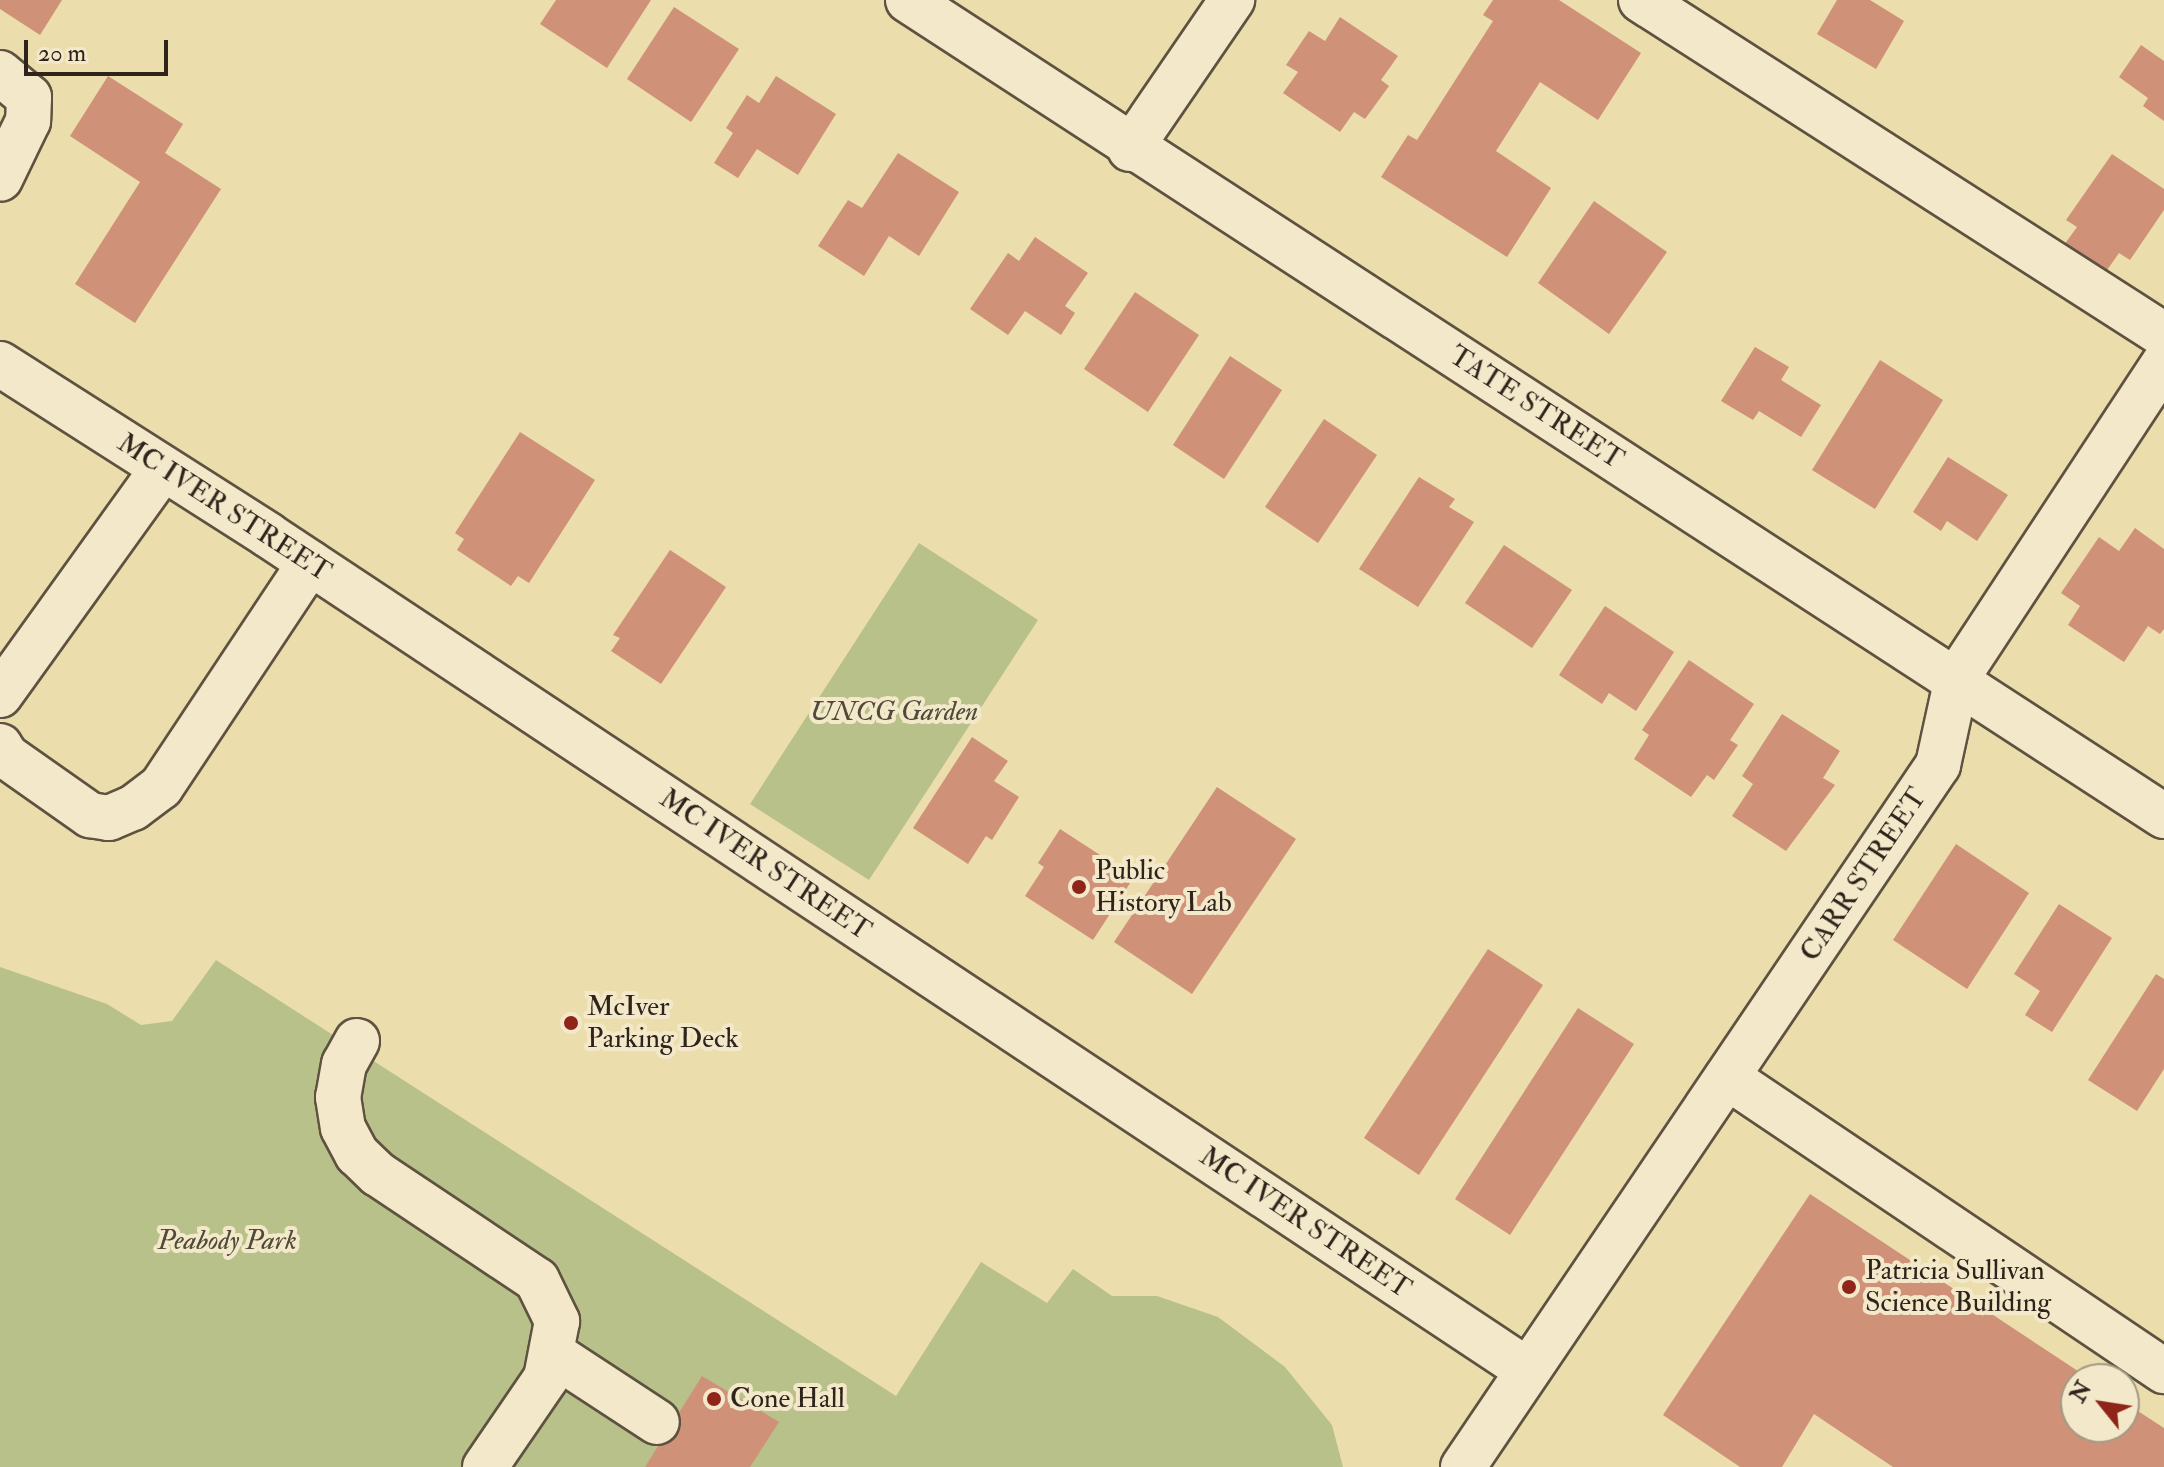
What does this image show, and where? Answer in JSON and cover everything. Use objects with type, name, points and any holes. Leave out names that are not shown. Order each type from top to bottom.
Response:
[{"type":"street","name":"TATE STREET","points":[[908,0],[1130,149],[1957,678],[2164,816]]},
{"type":"street","points":[[1130,149],[1232,0]]},
{"type":"street","points":[[1641,0],[2164,335]]},
{"type":"street","points":[[0,73],[29,97],[28,121],[0,179]]},
{"type":"street","name":"CARR STREET","points":[[1463,1467],[1938,765],[1957,678],[2164,363]]},
{"type":"street","name":"MC IVER STREET","points":[[0,364],[310,563],[1527,1370]]},
{"type":"street","points":[[0,695],[163,468]]},
{"type":"street","points":[[0,746],[6,756],[90,815],[109,818],[133,808],[161,787],[310,563]]},
{"type":"street","points":[[357,1041],[344,1064],[338,1097],[343,1128],[357,1154],[378,1174],[537,1280],[557,1321],[553,1354],[525,1413],[485,1467]]},
{"type":"street","points":[[1727,1077],[2164,1371]]},
{"type":"street","points":[[553,1354],[657,1422]]},
{"type":"green space","name":"UNCG Garden","points":[[919,543],[1038,620],[869,880],[750,804]]},
{"type":"green space","name":"Peabody Park","points":[[216,960],[896,1396],[981,1262],[1047,1303],[1073,1269],[1112,1296],[1157,1296],[1218,1317],[1285,1367],[1332,1425],[1343,1467],[0,1467],[0,967],[107,1004],[141,1025],[172,1021]]},
{"type":"building","points":[[0,0],[62,0],[40,35],[0,9]]},
{"type":"building","points":[[556,0],[651,0],[607,68],[540,24]]},
{"type":"building","points":[[1493,0],[1559,0],[1641,53],[1598,120],[1540,82],[1496,151],[1551,188],[1507,257],[1381,177],[1408,135],[1417,140],[1493,21],[1483,15]]},
{"type":"building","points":[[1837,0],[1870,0],[1904,21],[1876,69],[1817,34]]},
{"type":"building","points":[[674,7],[739,49],[691,122],[627,79]]},
{"type":"building","points":[[1340,17],[1398,56],[1381,80],[1389,86],[1365,119],[1354,112],[1340,132],[1283,93],[1298,72],[1286,65],[1309,31],[1325,41]]},
{"type":"building","points":[[2141,45],[2164,61],[2164,121],[2143,106],[2148,98],[2119,77]]},
{"type":"building","points":[[108,76],[183,124],[165,153],[221,189],[135,323],[75,284],[140,182],[70,136]]},
{"type":"building","points":[[776,76],[836,114],[798,175],[757,149],[738,178],[714,163],[733,133],[726,128],[747,95],[759,103]]},
{"type":"building","points":[[898,153],[959,192],[919,256],[889,236],[864,276],[818,246],[848,200],[862,208]]},
{"type":"building","points":[[2112,154],[2164,189],[2164,210],[2130,260],[2119,253],[2105,273],[2064,245],[2077,227],[2066,220]]},
{"type":"building","points":[[1594,201],[1667,252],[1609,334],[1538,283]]},
{"type":"building","points":[[1035,237],[1088,273],[1065,306],[1075,313],[1061,335],[1025,311],[1008,335],[970,309],[1008,253],[1019,261]]},
{"type":"building","points":[[1135,292],[1199,335],[1148,412],[1084,369]]},
{"type":"building","points":[[1755,347],[1789,367],[1781,380],[1821,405],[1801,437],[1759,411],[1753,420],[1721,401]]},
{"type":"building","points":[[1230,356],[1282,390],[1224,479],[1173,445]]},
{"type":"building","points":[[1880,360],[1943,400],[1875,509],[1812,470]]},
{"type":"building","points":[[1324,419],[1377,455],[1318,543],[1265,507]]},
{"type":"building","points":[[520,432],[595,480],[529,583],[518,576],[511,586],[457,550],[464,539],[455,533]]},
{"type":"building","points":[[1948,457],[2008,495],[1977,541],[1947,521],[1941,531],[1913,512]]},
{"type":"building","points":[[1419,477],[1455,499],[1449,507],[1474,522],[1418,607],[1359,569]]},
{"type":"building","points":[[2135,528],[2164,549],[2164,629],[2160,634],[2148,626],[2124,662],[2068,625],[2080,606],[2061,593],[2099,537],[2119,551]]},
{"type":"building","points":[[1504,545],[1572,590],[1532,648],[1465,603]]},
{"type":"building","points":[[670,550],[726,587],[661,684],[611,651],[620,638],[613,635]]},
{"type":"building","points":[[1605,606],[1674,652],[1636,711],[1609,693],[1602,704],[1559,675]]},
{"type":"building","points":[[1689,660],[1754,704],[1730,740],[1738,745],[1714,780],[1707,775],[1691,797],[1634,759],[1649,735],[1642,730]]},
{"type":"building","points":[[1782,714],[1840,751],[1823,778],[1835,785],[1786,851],[1732,816],[1753,784],[1742,776]]},
{"type":"building","points":[[972,737],[1008,761],[994,781],[1019,797],[992,840],[986,836],[968,864],[913,828]]},
{"type":"building","points":[[1217,787],[1296,839],[1192,994],[1114,942]]},
{"type":"building","name":"Public History Lab","points":[[1060,829],[1134,877],[1093,940],[1025,896],[1044,867],[1038,863]]},
{"type":"building","points":[[1956,844],[2029,893],[1967,989],[1893,940]]},
{"type":"building","points":[[2059,904],[2112,938],[2052,1032],[2025,1015],[2040,991],[2014,974]]},
{"type":"building","points":[[1488,949],[1543,985],[1419,1175],[1364,1138]]},
{"type":"building","points":[[2156,974],[2164,979],[2164,1069],[2137,1111],[2088,1080]]},
{"type":"building","points":[[1578,1008],[1634,1044],[1510,1235],[1455,1199]]},
{"type":"building","name":"Patricia Sullivan Science Building","points":[[1810,1194],[2066,1363],[2060,1363],[2060,1443],[2140,1443],[2140,1412],[2164,1428],[2164,1467],[1893,1467],[1814,1414],[1782,1467],[1740,1467],[1663,1415]]},
{"type":"building","name":"Cone Hall","points":[[702,1376],[779,1422],[750,1467],[645,1467]]},
{"type":"place","name":"Public History Lab","points":[[1079,887]]},
{"type":"place","name":"McIver Parking Deck","points":[[571,1023]]},
{"type":"place","name":"Patricia Sullivan Science Building","points":[[1849,1287]]},
{"type":"place","name":"Cone Hall","points":[[714,1399]]}]
